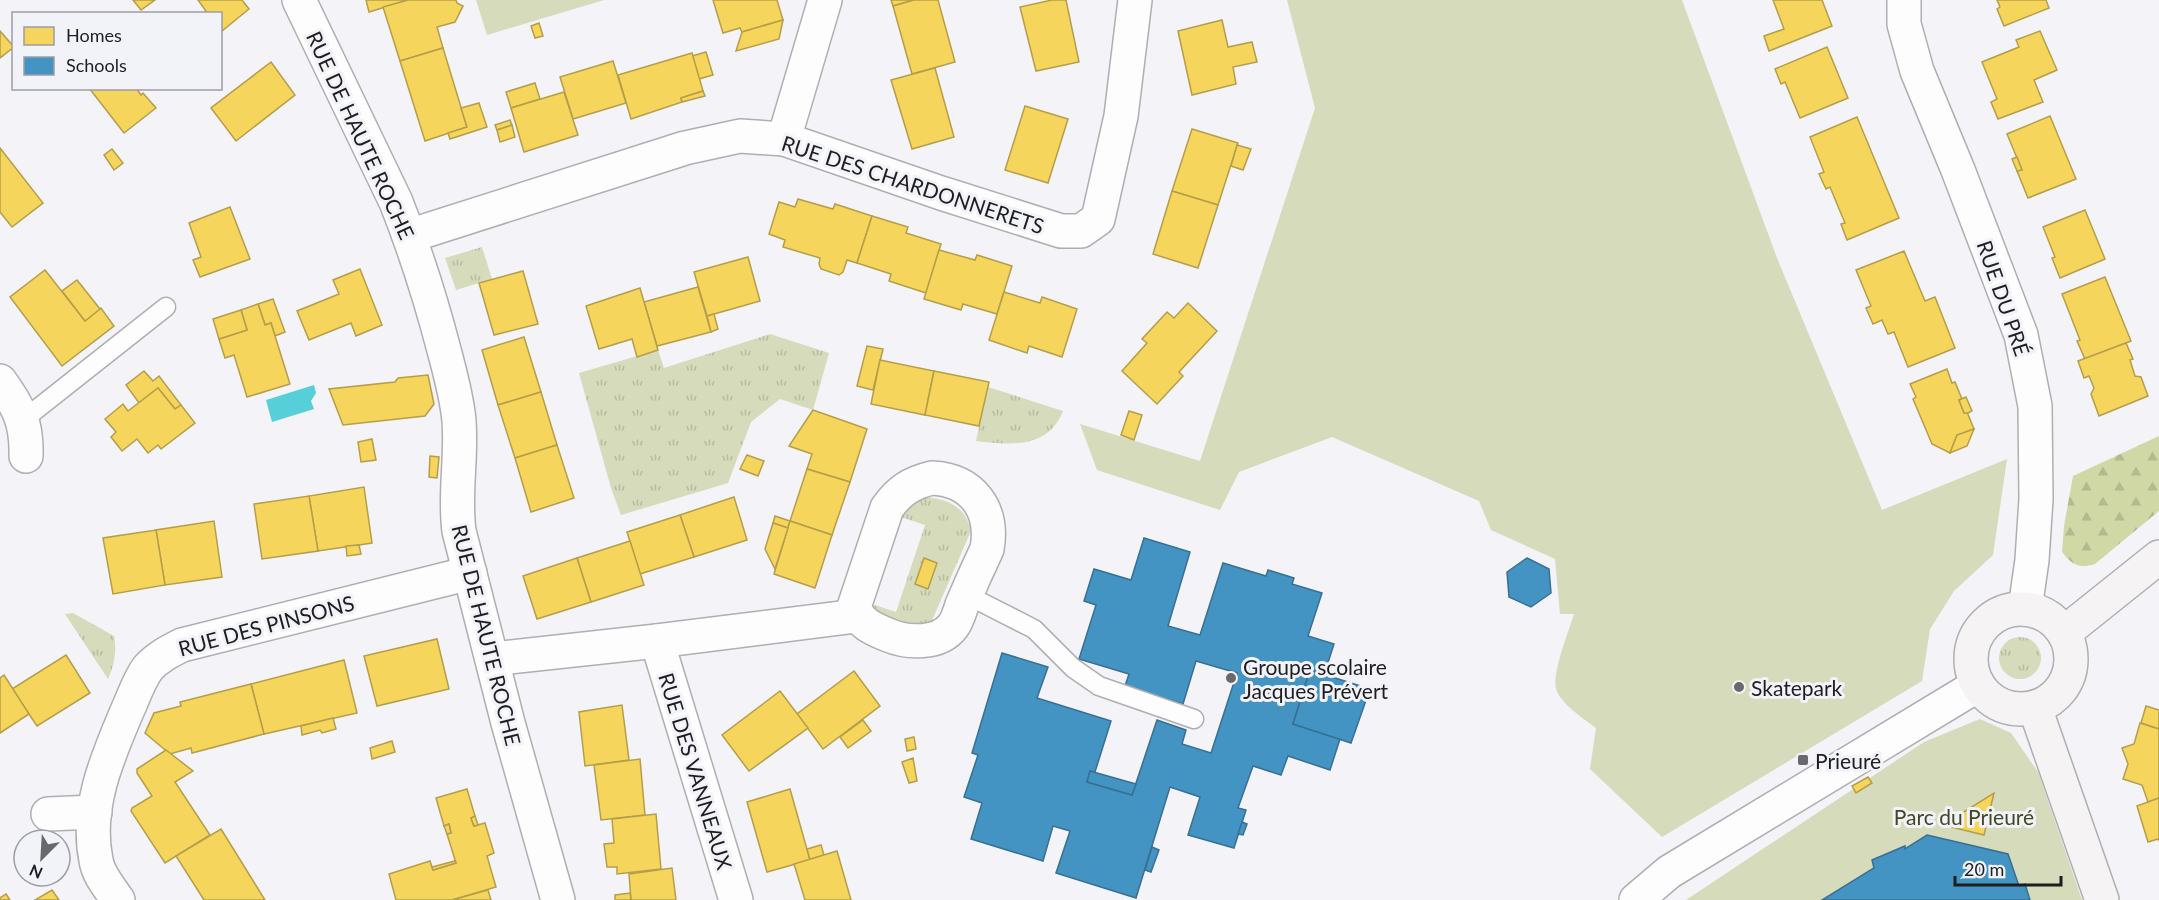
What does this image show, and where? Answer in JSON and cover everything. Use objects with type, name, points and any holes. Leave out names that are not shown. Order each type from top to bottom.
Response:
[{"type":"street","name":"RUE DE HAUTE ROCHE","points":[[299,0],[396,202],[437,323],[455,391],[459,420],[457,516],[492,659],[558,900]]},
{"type":"street","points":[[784,138],[825,0]]},
{"type":"street","name":"RUE DES CHARDONNERETS","points":[[409,236],[685,148],[740,136],[784,138],[941,193],[1061,231],[1081,231],[1098,219],[1121,116],[1135,0]]},
{"type":"street","name":"RUE DU PRÉ","points":[[1904,0],[1904,24],[1917,71],[1958,170],[2021,335],[2035,406],[2036,499],[2032,560],[2025,609]]},
{"type":"street","points":[[0,381],[15,401],[23,420],[27,437],[26,456]]},
{"type":"street","points":[[943,479],[970,492],[984,508],[988,522],[988,542],[953,627],[940,636],[908,641],[867,626],[856,616],[854,607],[857,594],[887,508],[895,497],[906,487],[925,480],[943,479]]},
{"type":"street","points":[[2064,633],[2159,556]]},
{"type":"street","name":"RUE DES PINSONS","points":[[118,900],[98,869],[95,859],[95,812],[99,784],[108,757],[147,670],[169,651],[194,642],[470,573]]},
{"type":"street","points":[[2025,609],[2048,616],[2064,633],[2070,647],[2072,662],[2061,691],[2049,701],[2036,708],[2022,710],[2009,708],[1997,704],[1978,686],[1972,670],[1970,655],[1974,639],[1983,626],[1995,616],[2010,610],[2025,609]]},
{"type":"street","name":"RUE DES VANNEAUX","points":[[492,659],[856,616]]},
{"type":"street","name":"RUE DES VANNEAUX","points":[[657,641],[736,900]]},
{"type":"street","points":[[1636,900],[1669,872],[1978,686]]},
{"type":"street","points":[[2036,708],[2102,900]]},
{"type":"street","points":[[48,814],[95,812]]},
{"type":"lane","points":[[23,420],[166,307]]},
{"type":"lane","points":[[967,595],[1034,629],[1073,668],[1099,686],[1194,719]]},
{"type":"green space","points":[[476,0],[604,0],[487,35]]},
{"type":"green space","points":[[1287,0],[1682,0],[1777,258],[1882,510],[2007,459],[1993,555],[1954,591],[1930,629],[1922,681],[1662,837],[1590,769],[1596,728],[1573,710],[1558,694],[1555,681],[1556,672],[1574,614],[1560,614],[1555,559],[1491,530],[1479,501],[1332,437],[1239,472],[1220,510],[1097,470],[1080,424],[1200,461],[1315,108]]},
{"type":"green space","points":[[482,247],[492,279],[456,290],[445,258]]},
{"type":"green space","points":[[770,334],[829,353],[813,410],[780,399],[751,422],[728,483],[621,515],[611,488],[579,373],[658,350],[664,368]]},
{"type":"green space","points":[[988,387],[1063,411],[1048,432],[1027,442],[976,441]]},
{"type":"green space","points":[[2159,436],[2159,511],[2095,564],[2080,566],[2073,563],[2062,552],[2073,476]]},
{"type":"green space","points":[[921,497],[946,501],[959,509],[971,531],[930,625],[920,629],[880,619],[869,603],[896,612],[925,525],[898,516]]},
{"type":"green space","points":[[73,613],[114,636],[114,658],[108,679],[65,614]]},
{"type":"green space","points":[[2020,637],[2035,643],[2041,658],[2035,673],[2020,679],[2005,673],[1999,658],[2005,643]]},
{"type":"green space","name":"Parc du Prieuré","points":[[1980,719],[2011,733],[2038,772],[2082,900],[1686,900],[1924,742]]},
{"type":"water","points":[[314,385],[316,393],[311,401],[314,409],[272,422],[266,400]]},
{"type":"building: Homes","points":[[133,0],[155,0],[141,10]]},
{"type":"building: Homes","points":[[198,0],[242,0],[249,9],[222,31],[222,12],[207,12]]},
{"type":"building: Homes","points":[[366,0],[408,0],[369,12]]},
{"type":"building: Homes","points":[[408,0],[456,0],[463,6],[455,22],[437,27],[443,48],[400,61],[383,7]]},
{"type":"building: Homes","points":[[713,0],[777,0],[783,20],[742,32],[740,28],[723,33]]},
{"type":"building: Homes","points":[[891,0],[914,0],[893,6]]},
{"type":"building: Homes","points":[[914,0],[938,0],[955,62],[912,74],[893,6]]},
{"type":"building: Homes","points":[[1052,0],[1066,0],[1079,62],[1036,71],[1020,7]]},
{"type":"building: Homes","points":[[1773,0],[1822,0],[1832,26],[1769,51],[1764,36],[1784,29]]},
{"type":"building: Homes","points":[[1997,0],[2046,0],[2049,8],[2004,26],[1997,9],[2000,7]]},
{"type":"building: Homes","points":[[783,20],[779,39],[736,51],[742,32]]},
{"type":"building: Homes","points":[[1222,20],[1228,47],[1252,42],[1257,62],[1233,67],[1236,84],[1192,95],[1178,31]]},
{"type":"building: Homes","points":[[539,23],[543,36],[535,38],[531,26]]},
{"type":"building: Homes","points":[[0,31],[12,45],[12,49],[0,58]]},
{"type":"building: Homes","points":[[2040,31],[2057,70],[2034,80],[2043,102],[1998,119],[1991,102],[1997,99],[1982,62],[2019,47],[2016,40]]},
{"type":"building: Homes","points":[[1827,47],[1848,98],[1800,118],[1785,82],[1781,84],[1775,69]]},
{"type":"building: Homes","points":[[443,48],[467,127],[425,141],[400,61]]},
{"type":"building: Homes","points":[[706,52],[713,75],[699,79],[692,56]]},
{"type":"building: Homes","points":[[692,53],[703,91],[681,98],[682,102],[631,119],[618,75]]},
{"type":"building: Homes","points":[[613,61],[626,103],[573,119],[560,77]]},
{"type":"building: Homes","points":[[271,62],[295,95],[236,141],[211,108]]},
{"type":"building: Homes","points":[[935,68],[954,137],[912,149],[891,80]]},
{"type":"building: Homes","points":[[535,83],[540,99],[511,108],[506,92]]},
{"type":"building: Homes","points":[[91,90],[137,90],[156,108],[124,133]]},
{"type":"building: Homes","points":[[703,91],[705,96],[682,102],[681,98]]},
{"type":"building: Homes","points":[[564,92],[578,135],[524,152],[511,108]]},
{"type":"building: Homes","points":[[479,103],[487,127],[450,139],[448,133],[467,127],[461,108]]},
{"type":"building: Homes","points":[[1025,106],[1068,119],[1048,183],[1005,170]]},
{"type":"building: Homes","points":[[2050,116],[2076,179],[2028,198],[2017,171],[2022,170],[2007,134]]},
{"type":"building: Homes","points":[[1857,117],[1899,218],[1847,240],[1841,224],[1845,223],[1830,187],[1826,189],[1819,174],[1824,172],[1810,137]]},
{"type":"building: Homes","points":[[510,120],[512,125],[497,130],[495,125]]},
{"type":"building: Homes","points":[[512,125],[515,137],[500,142],[497,130]]},
{"type":"building: Homes","points":[[1192,129],[1238,143],[1218,205],[1172,191]]},
{"type":"building: Homes","points":[[1237,145],[1251,149],[1243,170],[1231,166]]},
{"type":"building: Homes","points":[[0,148],[43,203],[12,227],[0,212]]},
{"type":"building: Homes","points":[[112,149],[123,163],[114,170],[104,155]]},
{"type":"building: Homes","points":[[2017,157],[2022,170],[2017,171],[2012,159]]},
{"type":"building: Homes","points":[[1172,191],[1218,205],[1198,268],[1153,254]]},
{"type":"building: Homes","points":[[798,199],[833,209],[835,204],[872,216],[857,263],[847,260],[843,272],[839,275],[821,269],[820,258],[783,247],[785,240],[769,234],[779,202],[795,207]]},
{"type":"building: Homes","points":[[230,207],[250,259],[200,277],[193,260],[201,257],[189,223]]},
{"type":"building: Homes","points":[[2085,210],[2105,259],[2060,278],[2052,258],[2055,257],[2043,227]]},
{"type":"building: Homes","points":[[872,216],[908,227],[906,233],[941,244],[926,293],[889,281],[891,274],[857,263]]},
{"type":"building: Homes","points":[[939,250],[975,260],[977,255],[1012,266],[997,314],[963,304],[961,310],[924,299]]},
{"type":"building: Homes","points":[[1904,251],[1925,301],[1935,297],[1955,348],[1908,367],[1894,332],[1888,334],[1882,320],[1873,324],[1866,308],[1871,306],[1856,270]]},
{"type":"building: Homes","points":[[748,257],[760,301],[707,316],[694,272]]},
{"type":"building: Homes","points":[[360,269],[382,325],[356,336],[351,323],[309,340],[297,311],[339,294],[333,280]]},
{"type":"building: Homes","points":[[45,270],[85,321],[101,308],[114,326],[62,366],[10,297]]},
{"type":"building: Homes","points":[[523,271],[538,324],[494,335],[479,283]]},
{"type":"building: Homes","points":[[2105,277],[2131,341],[2085,359],[2062,294]]},
{"type":"building: Homes","points":[[77,280],[100,309],[85,321],[62,291]]},
{"type":"building: Homes","points":[[698,287],[711,332],[657,346],[644,302]]},
{"type":"building: Homes","points":[[640,288],[658,350],[637,357],[632,339],[599,349],[586,306]]},
{"type":"building: Homes","points":[[1004,292],[1040,303],[1042,297],[1077,309],[1062,357],[1029,346],[1027,353],[989,340]]},
{"type":"building: Homes","points":[[273,299],[285,332],[275,336],[271,323],[265,325],[258,304]]},
{"type":"building: Homes","points":[[1188,303],[1217,331],[1179,372],[1183,376],[1157,404],[1122,371],[1147,343],[1142,339],[1167,312],[1174,318]]},
{"type":"building: Homes","points":[[258,304],[265,325],[271,323],[290,384],[247,397],[234,355],[225,358],[219,339],[247,330],[241,310]]},
{"type":"building: Homes","points":[[241,310],[247,330],[219,339],[213,319]]},
{"type":"building: Homes","points":[[714,314],[718,329],[711,332],[707,316]]},
{"type":"building: Homes","points":[[524,337],[541,392],[498,405],[482,350]]},
{"type":"building: Homes","points":[[2126,343],[2133,359],[2130,360],[2135,376],[2141,377],[2148,396],[2099,416],[2091,394],[2094,388],[2089,376],[2084,378],[2078,361]]},
{"type":"building: Homes","points":[[867,346],[883,349],[873,390],[857,386]]},
{"type":"building: Homes","points":[[880,360],[934,371],[925,415],[871,404]]},
{"type":"building: Homes","points":[[1947,369],[1962,399],[1959,400],[1964,413],[1967,412],[1974,429],[1957,435],[1950,453],[1932,444],[1913,399],[1916,397],[1910,384]]},
{"type":"building: Homes","points":[[144,371],[153,381],[159,376],[181,405],[175,409],[158,388],[139,403],[126,385]]},
{"type":"building: Homes","points":[[934,371],[989,382],[979,426],[925,415]]},
{"type":"building: Homes","points":[[428,375],[434,404],[425,416],[343,425],[329,389],[395,382],[398,378]]},
{"type":"building: Homes","points":[[158,388],[175,409],[181,405],[195,423],[161,449],[158,445],[148,453],[137,439],[122,451],[111,437],[116,432],[105,419],[123,404],[128,411]]},
{"type":"building: Homes","points":[[541,392],[557,445],[515,458],[498,405]]},
{"type":"building: Homes","points":[[1966,397],[1972,411],[1964,413],[1959,400]]},
{"type":"building: Homes","points":[[813,410],[867,429],[850,482],[807,469],[812,454],[789,446]]},
{"type":"building: Homes","points":[[1129,411],[1142,415],[1134,440],[1121,435]]},
{"type":"building: Homes","points":[[1974,429],[1967,446],[1950,453],[1957,435]]},
{"type":"building: Homes","points":[[372,439],[376,460],[361,462],[358,442]]},
{"type":"building: Homes","points":[[557,445],[574,498],[531,512],[515,458]]},
{"type":"building: Homes","points":[[747,455],[764,461],[758,476],[740,469]]},
{"type":"building: Homes","points":[[430,456],[439,457],[437,478],[429,477]]},
{"type":"building: Homes","points":[[807,469],[850,482],[832,535],[790,521]]},
{"type":"building: Homes","points":[[364,487],[372,543],[318,551],[309,496]]},
{"type":"building: Homes","points":[[309,496],[318,551],[262,559],[254,504]]},
{"type":"building: Homes","points":[[734,497],[747,540],[694,557],[680,515]]},
{"type":"building: Homes","points":[[680,515],[694,557],[640,574],[627,532]]},
{"type":"building: Homes","points":[[775,516],[790,521],[788,528],[773,523]]},
{"type":"building: Homes","points":[[214,521],[222,577],[165,585],[156,530]]},
{"type":"building: Homes","points":[[790,521],[832,535],[815,588],[774,574]]},
{"type":"building: Homes","points":[[773,523],[788,528],[775,569],[765,549]]},
{"type":"building: Homes","points":[[156,530],[165,585],[113,594],[103,538]]},
{"type":"building: Homes","points":[[630,541],[644,585],[591,602],[577,558]]},
{"type":"building: Homes","points":[[359,545],[361,554],[347,556],[346,546]]},
{"type":"building: Homes","points":[[577,558],[591,602],[537,619],[523,576]]},
{"type":"building: Homes","points":[[924,558],[937,563],[928,589],[915,584]]},
{"type":"building: Homes","points":[[437,639],[449,689],[377,706],[364,656]]},
{"type":"building: Homes","points":[[66,655],[90,693],[37,726],[12,689]]},
{"type":"building: Homes","points":[[344,660],[357,713],[264,734],[251,684]]},
{"type":"building: Homes","points":[[854,671],[880,706],[823,749],[797,714]]},
{"type":"building: Homes","points":[[4,675],[29,714],[0,733],[0,678]]},
{"type":"building: Homes","points":[[251,684],[264,734],[192,753],[191,748],[170,754],[145,733],[154,713],[181,706],[180,702]]},
{"type":"building: Homes","points":[[780,691],[808,728],[749,771],[722,735]]},
{"type":"building: Homes","points":[[622,705],[629,760],[585,766],[579,712]]},
{"type":"building: Homes","points":[[2146,706],[2159,710],[2159,729],[2141,723]]},
{"type":"building: Homes","points":[[333,718],[336,729],[302,735],[301,726]]},
{"type":"building: Homes","points":[[863,720],[871,731],[848,748],[840,737]]},
{"type":"building: Homes","points":[[2140,723],[2159,729],[2159,798],[2148,802],[2142,785],[2123,779],[2128,764],[2122,748],[2134,744]]},
{"type":"building: Homes","points":[[914,737],[916,749],[907,751],[905,739]]},
{"type":"building: Homes","points":[[392,741],[395,752],[372,759],[370,748]]},
{"type":"building: Homes","points":[[166,750],[193,771],[175,782],[210,835],[165,863],[131,811],[132,808],[152,796],[137,773],[137,769]]},
{"type":"building: Homes","points":[[913,758],[917,781],[909,783],[902,762]]},
{"type":"building: Homes","points":[[640,759],[645,815],[601,820],[594,765]]},
{"type":"building: Homes","points":[[1868,777],[1872,783],[1856,793],[1852,786]]},
{"type":"building: Homes","points":[[467,789],[475,816],[471,818],[474,826],[485,823],[494,853],[487,856],[496,887],[452,900],[396,900],[389,874],[430,861],[433,870],[456,863],[447,834],[451,833],[449,824],[444,826],[436,798]]},
{"type":"building: Homes","points":[[790,789],[810,860],[767,872],[747,802]]},
{"type":"building: Homes","points":[[1994,793],[1984,835],[1943,825]]},
{"type":"building: Homes","points":[[2159,798],[2159,841],[2158,839],[2148,842],[2137,806]]},
{"type":"building: Homes","points":[[656,814],[661,869],[617,874],[617,867],[607,867],[604,844],[614,843],[612,819]]},
{"type":"building: Homes","points":[[475,816],[478,825],[474,826],[471,818]]},
{"type":"building: Homes","points":[[449,824],[451,833],[447,834],[444,826]]},
{"type":"building: Homes","points":[[221,829],[265,900],[204,900],[176,856]]},
{"type":"building: Homes","points":[[821,845],[824,855],[810,860],[807,849]]},
{"type":"building: Homes","points":[[837,851],[851,900],[805,900],[794,864]]},
{"type":"building: Homes","points":[[455,861],[456,863],[433,870],[432,867]]},
{"type":"building: Homes","points":[[672,868],[676,900],[631,900],[629,874]]},
{"type":"building: Homes","points":[[52,890],[59,900],[35,900]]},
{"type":"building: Homes","points":[[488,890],[491,900],[452,900]]},
{"type":"building: Homes","points":[[630,893],[631,900],[615,900],[615,895]]},
{"type":"building: Homes","points":[[6,894],[10,900],[0,900],[0,898]]},
{"type":"building: Schools","points":[[1144,538],[1190,552],[1168,626],[1200,635],[1223,563],[1266,576],[1268,570],[1294,578],[1292,584],[1322,593],[1308,636],[1334,644],[1324,675],[1310,670],[1293,724],[1340,739],[1330,770],[1288,756],[1281,775],[1253,766],[1238,808],[1246,810],[1234,848],[1188,835],[1200,797],[1170,787],[1136,898],[1056,873],[1070,831],[1053,826],[1043,861],[971,839],[982,803],[964,797],[978,755],[972,753],[1002,653],[1048,667],[1037,698],[1111,721],[1095,772],[1090,771],[1087,782],[1132,795],[1157,720],[1186,730],[1182,744],[1211,753],[1237,673],[1196,661],[1183,704],[1125,686],[1129,674],[1079,659],[1096,605],[1084,601],[1094,569],[1131,580]]},
{"type":"building: Schools","points":[[1527,558],[1549,569],[1551,593],[1531,607],[1509,597],[1507,572]]},
{"type":"building: Schools","points":[[1310,670],[1370,689],[1351,743],[1293,724]]},
{"type":"building: Schools","points":[[1090,771],[1136,784],[1132,795],[1087,782]]},
{"type":"building: Schools","points":[[1242,822],[1247,824],[1243,835],[1238,834]]},
{"type":"building: Schools","points":[[1927,835],[2008,854],[2019,886],[2025,884],[2030,900],[1822,900],[1874,868],[1872,860],[1905,846],[1905,849]]},
{"type":"building: Schools","points":[[1152,847],[1159,850],[1151,872],[1145,870]]},
{"type":"place","name":"Groupe scolaire Jacques Prévert","points":[[1231,678]]},
{"type":"place","name":"Skatepark","points":[[1739,687]]},
{"type":"place","name":"Prieuré","points":[[1803,760]]}]
